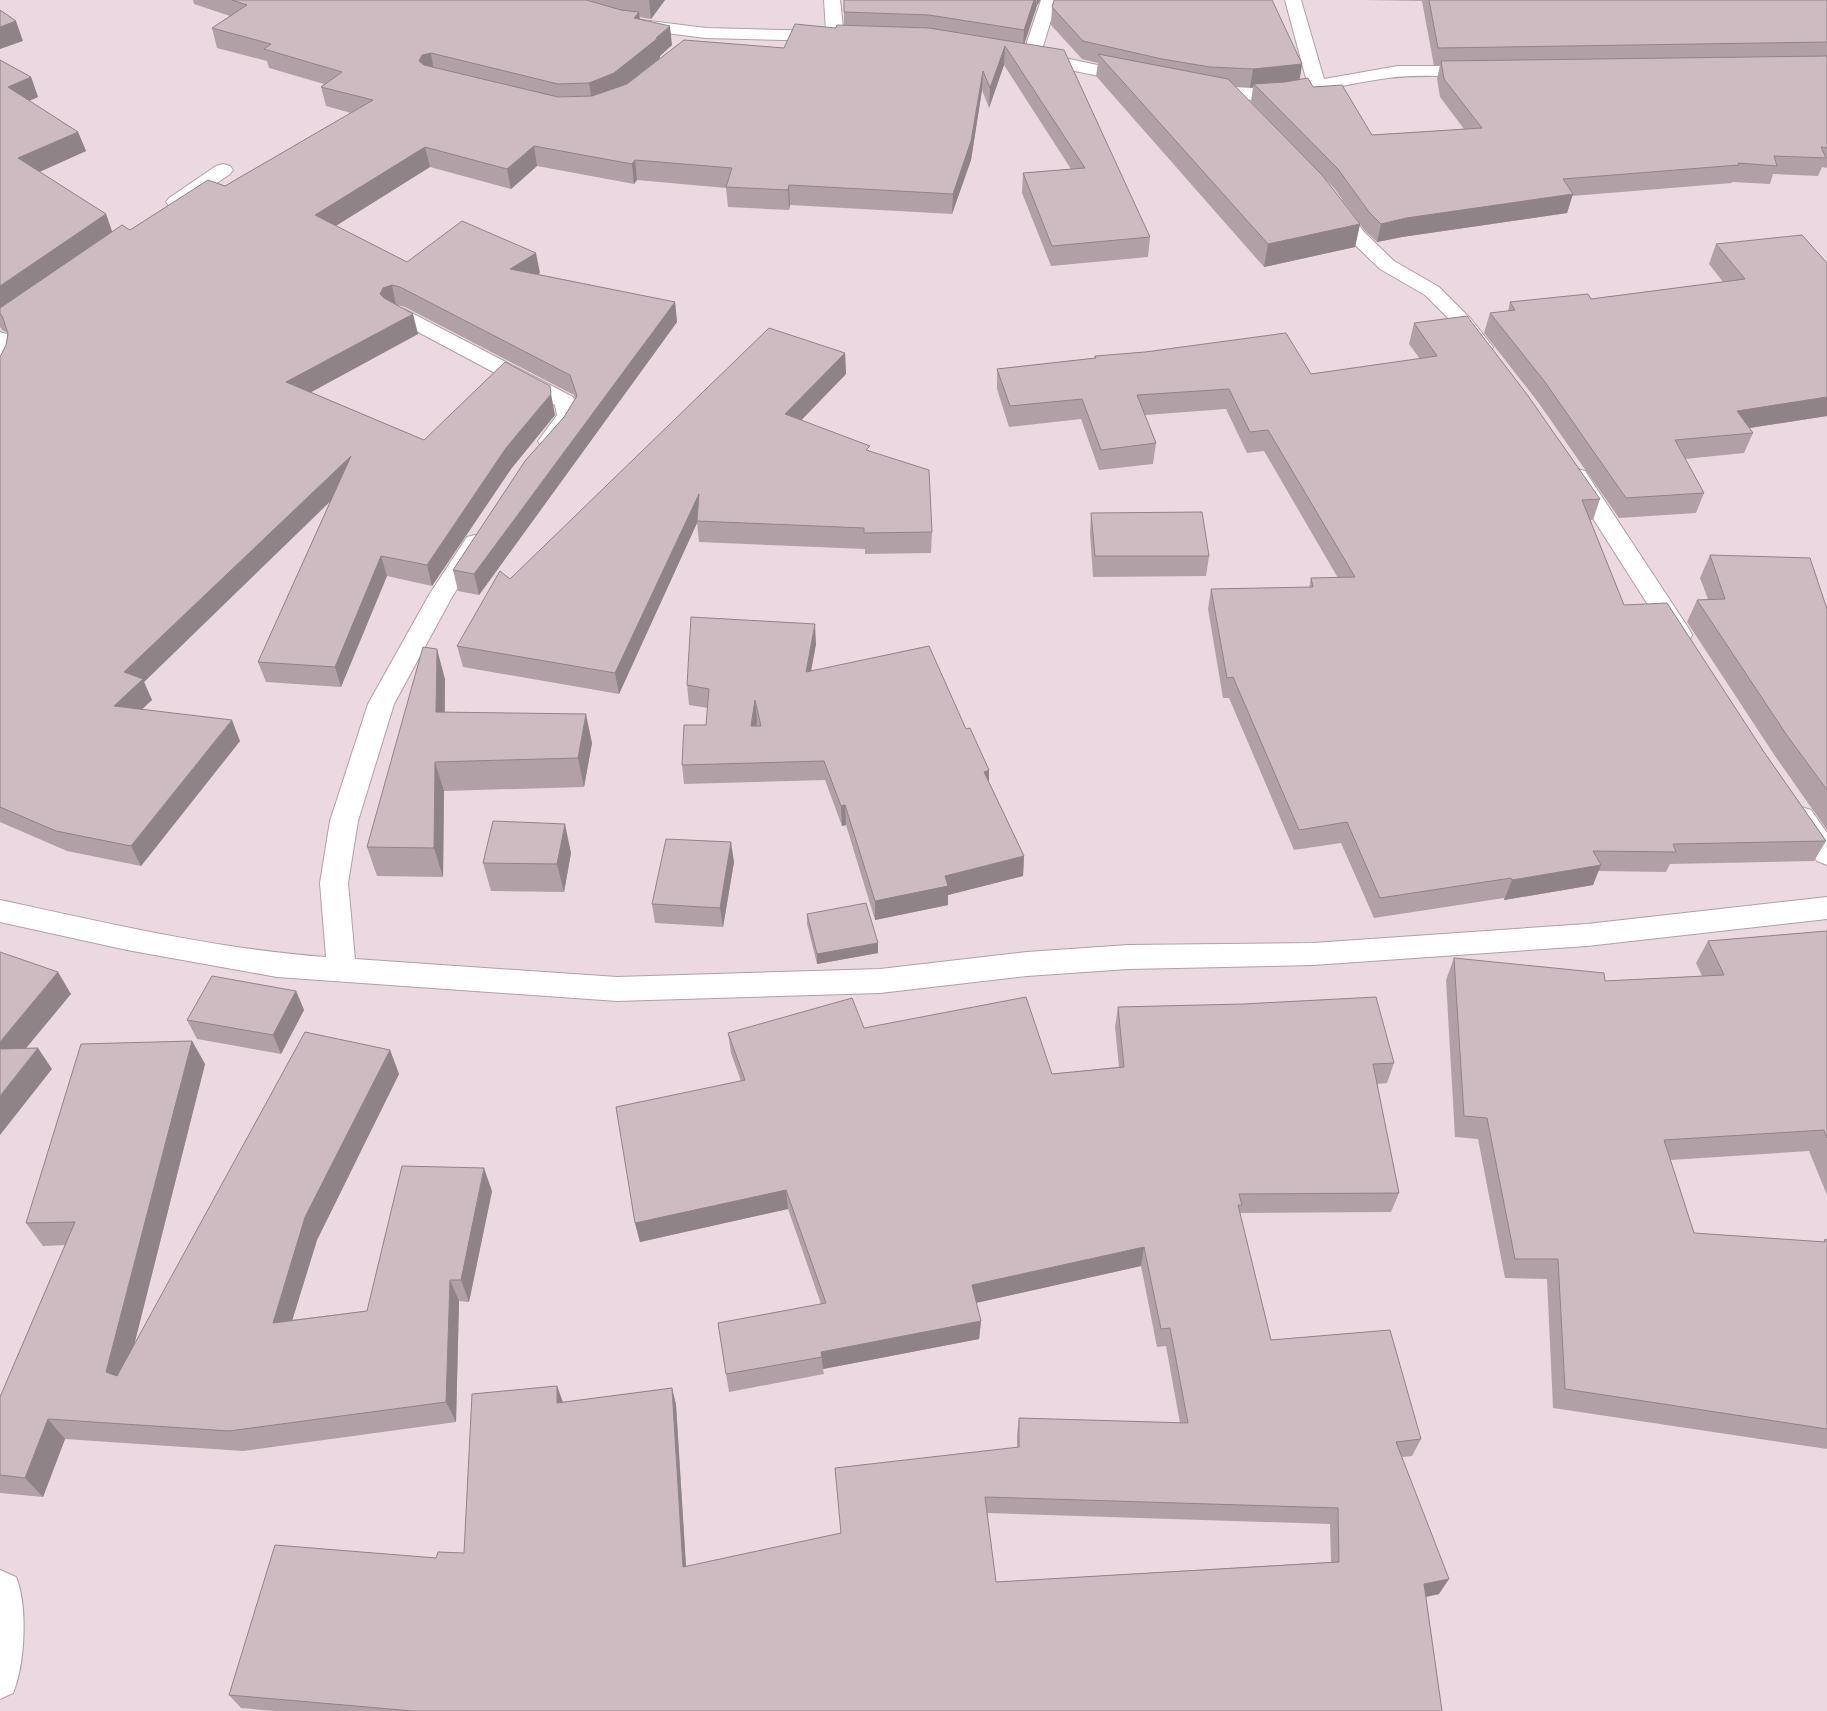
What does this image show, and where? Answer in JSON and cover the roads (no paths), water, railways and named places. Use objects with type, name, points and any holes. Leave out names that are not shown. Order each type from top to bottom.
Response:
[{"type":"street","points":[[832,0],[835,36]]},
{"type":"street","points":[[1030,57],[1049,0]]},
{"type":"street","points":[[1292,0],[1317,86]]},
{"type":"street","points":[[614,20],[706,33],[854,37]]},
{"type":"street","points":[[683,50],[706,33]]},
{"type":"street","points":[[1012,53],[1149,81]]},
{"type":"street","points":[[1186,88],[1232,95],[1282,93],[1390,73],[1497,71]]},
{"type":"street","points":[[1232,95],[1252,116]]},
{"type":"street","points":[[159,214],[223,170]]},
{"type":"street","points":[[1320,186],[1357,236],[1387,265],[1432,291],[1464,323],[1494,361]]},
{"type":"street","points":[[397,313],[565,402],[568,415],[558,431],[532,460]]},
{"type":"street","points":[[0,338],[5,345],[7,358],[0,371]]},
{"type":"street","points":[[1563,456],[1691,652]]},
{"type":"street","points":[[341,969],[334,883],[344,821],[381,704],[441,595],[488,523]]},
{"type":"street","points":[[1790,802],[1827,854]]},
{"type":"street","points":[[0,911],[127,939],[276,965],[617,989],[880,981],[1027,964],[1128,957],[1313,954],[1587,935],[1827,908]]},
{"type":"street","points":[[0,1588],[3,1590],[4,1635],[0,1680]]}]
